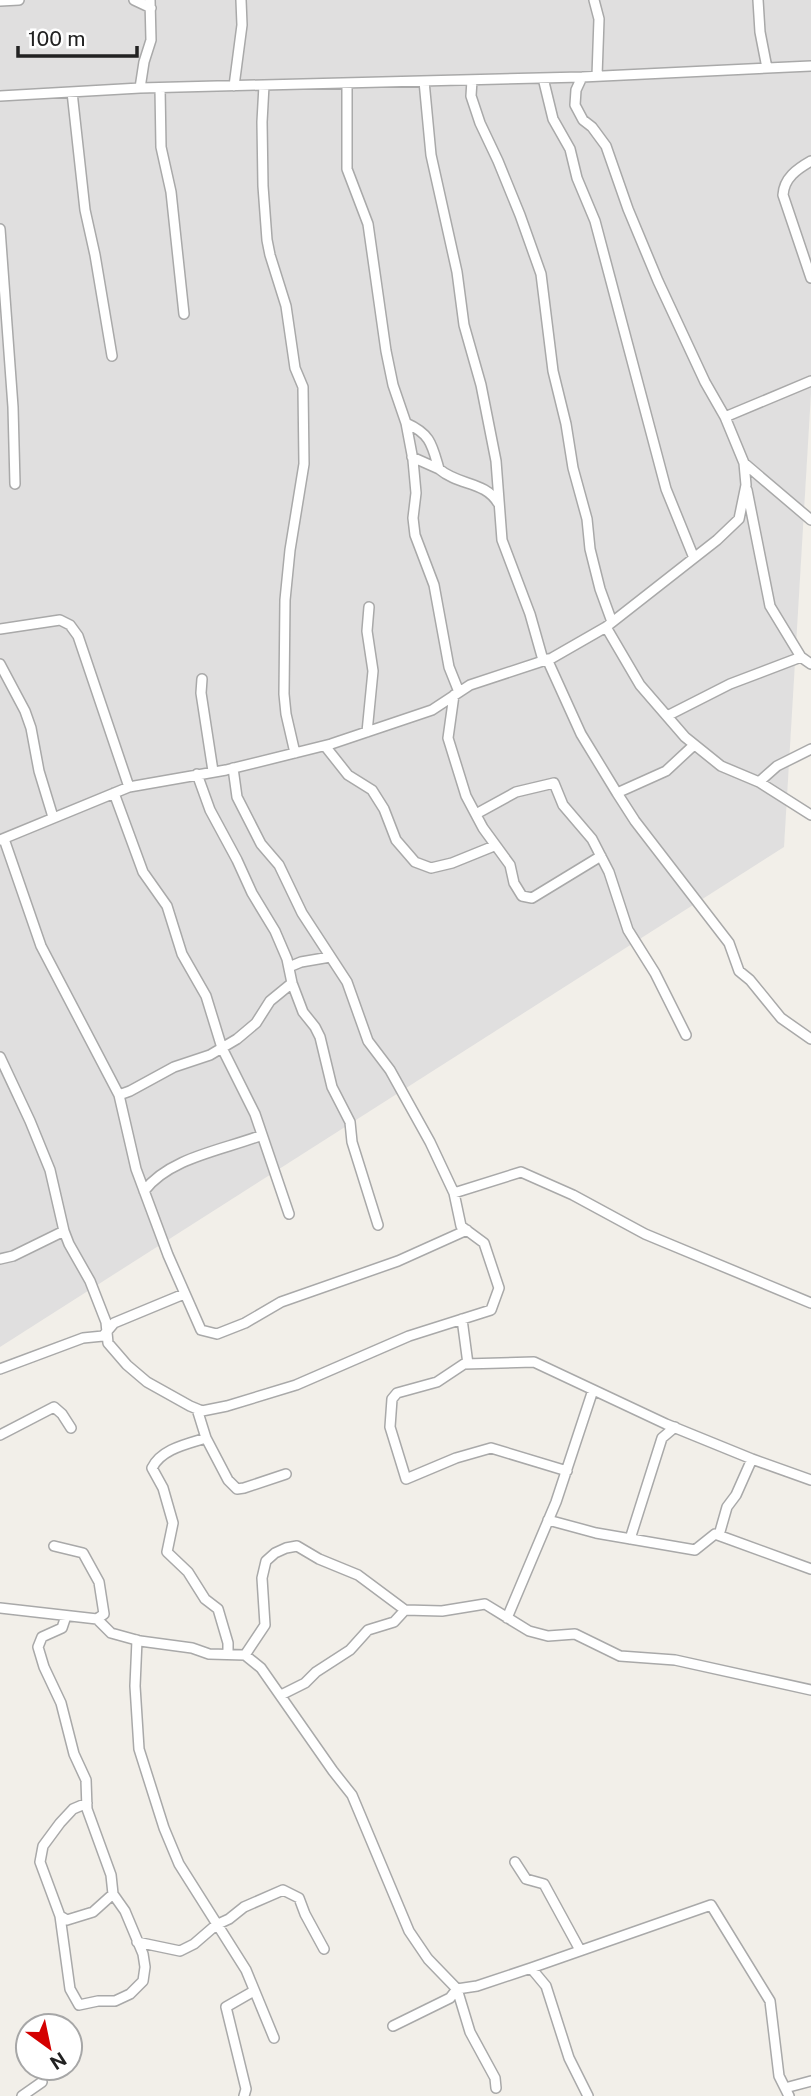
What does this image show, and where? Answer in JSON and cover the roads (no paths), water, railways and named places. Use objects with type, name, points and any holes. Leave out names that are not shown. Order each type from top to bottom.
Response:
[{"type":"street","points":[[0,1],[19,0]]},
{"type":"street","points":[[134,0],[151,4],[152,40],[144,62],[140,88]]},
{"type":"street","points":[[234,86],[242,25],[241,0]]},
{"type":"street","points":[[594,0],[599,19],[597,76]]},
{"type":"street","points":[[758,0],[766,68]]},
{"type":"street","points":[[0,96],[140,88],[582,77],[811,66]]},
{"type":"street","points":[[582,77],[576,90],[575,105],[583,120],[592,127],[606,146],[628,209],[658,281],[705,382],[725,417],[744,463],[770,606],[801,657],[811,663]]},
{"type":"street","points":[[543,78],[553,119],[570,149],[577,178],[596,222],[666,489],[694,558]]},
{"type":"street","points":[[472,80],[471,96],[480,123],[511,194],[541,274],[553,371],[573,468],[587,519],[590,549],[609,625],[640,685],[685,737],[721,766],[759,782],[811,815]]},
{"type":"street","points":[[424,81],[431,155],[448,226],[464,325],[481,385],[494,447],[502,540],[545,660],[581,734],[617,793],[641,829],[729,943],[739,971],[750,980],[781,1018],[811,1039]]},
{"type":"street","points":[[347,83],[347,169],[368,224],[386,351],[393,385],[406,423],[416,493],[413,518],[415,535],[434,585],[456,693],[448,738],[466,796],[495,846],[510,865],[514,883],[522,895],[532,898],[601,856]]},
{"type":"street","points":[[264,85],[262,147],[267,240],[286,306],[295,368],[303,387],[304,464],[285,600],[284,694],[295,753]]},
{"type":"street","points":[[160,88],[161,147],[171,192],[184,314]]},
{"type":"street","points":[[72,92],[85,210],[112,356]]},
{"type":"street","points":[[811,161],[799,167],[790,177],[783,186],[783,195],[811,278]]},
{"type":"street","points":[[0,229],[15,484]]},
{"type":"street","points":[[725,417],[811,381]]},
{"type":"street","points":[[406,423],[425,433],[431,442],[439,469]]},
{"type":"street","points":[[412,457],[459,481],[489,491],[499,504]]},
{"type":"street","points":[[744,463],[811,520]]},
{"type":"street","points":[[740,519],[746,485]]},
{"type":"street","points":[[467,1230],[398,1261],[281,1303],[245,1323],[216,1334],[201,1330],[184,1294],[136,1169],[119,1095],[41,946],[2,840],[129,787],[233,768],[325,746],[432,710],[470,685],[545,660],[609,625],[718,540],[740,519],[752,517]]},
{"type":"street","points":[[367,732],[373,671],[368,631],[369,607]]},
{"type":"street","points":[[0,629],[60,620],[70,625],[78,636],[129,787]]},
{"type":"street","points":[[667,716],[730,684],[801,657]]},
{"type":"street","points":[[0,664],[25,711],[53,817]]},
{"type":"street","points":[[202,679],[201,693],[214,771]]},
{"type":"street","points":[[617,793],[666,771],[694,745]]},
{"type":"street","points":[[325,746],[348,775],[372,790],[384,809],[396,840],[415,862],[431,868],[495,846]]},
{"type":"street","points":[[759,782],[777,766],[811,749]]},
{"type":"street","points":[[0,1057],[50,1170],[64,1231],[90,1281],[108,1330],[108,1343],[127,1365],[147,1382],[197,1409],[202,1411],[227,1406],[296,1385],[410,1336],[491,1310],[499,1288],[484,1243],[461,1226],[454,1193],[430,1142],[390,1070],[368,1041],[347,982],[302,913],[279,865],[261,844],[237,797],[233,768]]},
{"type":"street","points":[[197,774],[210,810],[252,893],[275,930],[303,1012],[320,1037],[332,1087],[350,1122],[352,1142],[378,1225]]},
{"type":"street","points":[[475,814],[516,792],[554,783],[562,805],[592,839],[601,856],[615,886],[628,930],[655,973],[686,1035]]},
{"type":"street","points":[[114,793],[143,872],[167,906],[182,954],[206,996],[222,1048],[256,1114],[289,1214]]},
{"type":"street","points":[[289,967],[330,957]]},
{"type":"street","points":[[119,1095],[174,1067],[210,1055],[236,1039],[256,1023],[270,1001],[292,983]]},
{"type":"street","points":[[144,1191],[152,1180],[164,1172],[204,1154],[262,1135]]},
{"type":"street","points":[[454,1193],[521,1172],[573,1195],[645,1234],[811,1303]]},
{"type":"street","points":[[0,1259],[13,1256],[64,1231]]},
{"type":"street","points":[[0,1369],[83,1338],[103,1336],[114,1323],[184,1294]]},
{"type":"street","points":[[462,1319],[468,1364]]},
{"type":"street","points":[[567,1471],[492,1448],[456,1458],[406,1479],[390,1427],[392,1399],[397,1393],[437,1382],[464,1364],[534,1362],[675,1427],[751,1459],[811,1480]]},
{"type":"street","points":[[507,1618],[567,1471],[593,1390]]},
{"type":"street","points":[[0,1435],[54,1407],[71,1428]]},
{"type":"street","points":[[197,1409],[206,1438],[228,1480],[237,1489],[286,1474]]},
{"type":"street","points":[[630,1539],[662,1438],[675,1427]]},
{"type":"street","points":[[206,1438],[175,1448],[155,1461],[152,1468],[163,1488],[173,1523],[167,1552],[188,1572],[205,1599],[218,1609],[228,1643],[228,1654]]},
{"type":"street","points":[[719,1535],[727,1507],[736,1495],[751,1459]]},
{"type":"street","points":[[548,1520],[596,1533],[695,1550],[715,1534],[811,1569]]},
{"type":"street","points":[[54,1546],[83,1553],[99,1582],[104,1614],[97,1619]]},
{"type":"street","points":[[245,1654],[265,1625],[262,1578],[266,1561],[275,1553],[296,1546],[358,1575],[405,1609],[442,1611],[485,1604],[529,1631],[548,1636],[575,1634],[620,1656],[675,1660],[811,1689]]},
{"type":"street","points":[[0,1608],[97,1619],[111,1633],[137,1640],[192,1648],[209,1654],[245,1654],[261,1668],[352,1795],[409,1931],[428,1959],[457,1989],[470,2032],[495,2078],[496,2088]]},
{"type":"street","points":[[281,1695],[304,1683],[350,1650],[368,1630],[394,1622],[405,1609]]},
{"type":"street","points":[[66,1616],[62,1628],[42,1637],[38,1647],[61,1703],[74,1755],[86,1780],[87,1804],[87,1809],[111,1875],[113,1894],[125,1911],[143,1954],[145,1967],[143,1981],[130,1994],[116,2001],[98,2001],[79,2006],[70,1990],[60,1916],[40,1862],[43,1846],[60,1823],[73,1810],[87,1804]]},
{"type":"street","points":[[137,1640],[135,1686],[139,1749],[164,1828],[179,1864],[246,1970],[274,2038]]},
{"type":"street","points":[[515,1862],[526,1878],[544,1884],[580,1951]]},
{"type":"street","points":[[137,1942],[180,1951],[194,1944],[243,1907],[283,1890],[299,1898],[324,1949]]},
{"type":"street","points":[[60,1916],[67,1920],[93,1912],[113,1894]]},
{"type":"street","points":[[393,2026],[450,1998],[457,1989],[477,1986],[711,1905],[771,2001],[779,2076],[787,2092],[811,2081]]},
{"type":"street","points":[[531,1968],[546,1986],[569,2058],[588,2096]]},
{"type":"street","points":[[244,2096],[246,2089],[226,2007],[254,1991]]},
{"type":"street","points":[[22,2096],[42,2082]]}]
